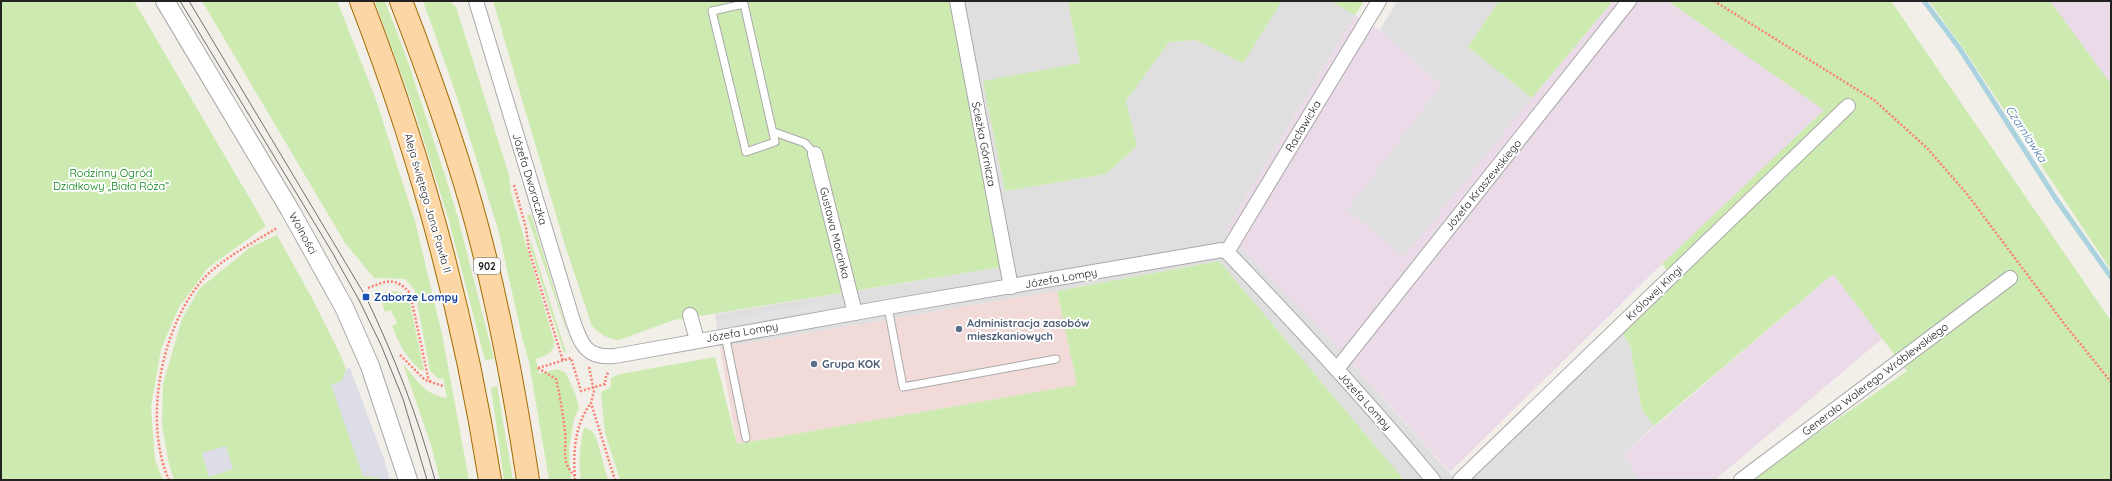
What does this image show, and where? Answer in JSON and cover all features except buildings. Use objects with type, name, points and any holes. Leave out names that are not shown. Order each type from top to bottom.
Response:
[{"type":"main road","name":"Aleja świętego Jana Pawła II","points":[[361,1],[413,146],[439,236],[479,410],[490,480]]},
{"type":"main road","name":"902","points":[[401,1],[442,112],[471,205],[492,288],[514,391],[528,480]]},
{"type":"street","name":"Wolności","points":[[165,1],[286,203],[344,307],[370,366],[408,480]]},
{"type":"street","name":"Józefa Dworaczka","points":[[476,1],[573,320],[581,340],[592,354]]},
{"type":"street","name":"Ścieżka Górnicza","points":[[957,1],[1011,287]]},
{"type":"street","name":"Racławicka","points":[[1227,252],[1378,1]]},
{"type":"street","name":"Józefa Kraszewskiego","points":[[1336,369],[1629,1]]},
{"type":"street","name":"Królowej Kingi","points":[[1460,480],[1848,106]]},
{"type":"street","name":"Gustawa Morcinka","points":[[815,154],[855,313]]},
{"type":"street","name":"Józefa Lompy","points":[[592,354],[602,357],[615,356],[725,335],[1215,251],[1227,252],[1336,369],[1433,480]]},
{"type":"street","name":"Generała Walerego Wróblewskiego","points":[[1741,480],[2010,278]]},
{"type":"street","points":[[690,315],[697,340]]},
{"type":"lane","points":[[744,4],[774,132],[775,142],[746,152],[712,11],[744,4]]},
{"type":"lane","points":[[774,132],[805,143],[815,154]]},
{"type":"lane","points":[[888,307],[903,387],[1056,359]]},
{"type":"lane","points":[[725,335],[746,438]]},
{"type":"path","points":[[1714,1],[1874,100],[1927,148],[1967,194],[2062,321],[2111,382]]},
{"type":"path","points":[[169,480],[158,446],[158,401],[162,366],[178,320],[190,297],[209,274],[237,252],[277,228]]},
{"type":"path","points":[[526,228],[529,250],[563,361]]},
{"type":"path","points":[[368,288],[385,281],[401,284],[410,293],[430,383]]},
{"type":"path","points":[[575,480],[576,434],[579,424],[591,403],[594,391],[588,370],[592,354]]},
{"type":"path","points":[[400,355],[425,380],[430,383],[443,386]]},
{"type":"path","points":[[538,368],[556,379],[566,433],[564,452],[569,470],[575,476]]},
{"type":"path","points":[[591,403],[615,480]]},
{"type":"shaded area","points":[[952,1],[1068,1],[1080,63],[1005,191],[1106,174],[1137,146],[1126,101],[1169,42],[1196,40],[1243,63],[1282,1],[1331,1],[1355,15],[1225,232],[1327,336],[1456,480],[1404,480],[1219,261],[1057,291],[720,348],[715,314],[1001,267]]},
{"type":"shaded area","points":[[1397,1],[1499,1],[1468,47],[1532,98],[1405,258],[1347,210],[1441,85],[1380,30]]},
{"type":"shaded area","points":[[1613,1],[1668,1],[1825,110],[1662,264],[1450,472],[1327,336],[1225,232],[1355,15],[1380,30],[1441,85],[1348,210],[1404,257],[1532,98]]},
{"type":"shaded area","points":[[2049,1],[2111,1],[2111,85]]},
{"type":"shaded area","points":[[1833,274],[1883,338],[1715,480],[1640,480],[1622,455]]},
{"type":"shaded area","points":[[1057,291],[1077,385],[737,444],[720,348]]},
{"type":"shaded area","points":[[823,303],[824,309],[718,328],[717,321]]},
{"type":"shaded area","points":[[1622,333],[1630,345],[1642,410],[1654,426],[1622,455],[1640,480],[1466,480]]},
{"type":"shaded area","points":[[350,368],[384,459],[390,480],[363,476],[331,385],[342,381],[346,369]]},
{"type":"shaded area","points":[[226,446],[233,469],[209,477],[202,453]]},
{"type":"green space","name":"Rodzinny Ogród Działkowy „Biała Róża”","points":[[1,1],[134,1],[266,226],[208,268],[179,307],[161,349],[151,407],[155,460],[163,480],[1,480]]},
{"type":"green space","points":[[202,1],[337,1],[375,97],[415,221],[442,334],[469,480],[440,480],[431,445],[403,364],[417,381],[427,390],[433,394],[447,398],[443,378],[439,379],[430,371],[415,291],[405,279],[374,278],[345,243]]},
{"type":"green space","points":[[375,1],[385,1],[407,59],[458,218],[494,359],[485,360],[449,221],[416,115]]},
{"type":"green space","points":[[423,1],[450,1],[456,7],[509,175],[511,193],[554,341],[553,349],[549,353],[536,359],[539,374],[557,369],[566,373],[576,396],[579,408],[574,419],[569,449],[571,480],[549,480],[529,362],[498,229],[456,94]]},
{"type":"green space","points":[[493,1],[952,1],[1001,267],[674,320],[619,340],[604,336],[592,326],[564,242]]},
{"type":"green space","points":[[1068,1],[1282,1],[1243,63],[1196,40],[1169,42],[1126,101],[1137,146],[1106,174],[1005,191],[983,81],[1080,63]]},
{"type":"green space","points":[[1331,1],[1364,1],[1355,15]]},
{"type":"green space","points":[[1499,1],[1613,1],[1532,98],[1468,47]]},
{"type":"green space","points":[[1668,1],[1891,1],[2111,321],[2111,480],[1750,480],[1907,371],[1833,274],[1654,426],[1642,410],[1630,345],[1622,333],[1676,281],[1662,264],[1824,110]]},
{"type":"green space","points":[[1929,1],[2050,1],[2111,84],[2111,270],[1963,48]]},
{"type":"green space","points":[[531,214],[573,350],[527,216]]},
{"type":"green space","points":[[277,235],[313,300],[340,354],[346,369],[343,381],[331,385],[373,476],[383,480],[174,480],[169,464],[162,426],[163,384],[182,319],[200,288],[251,247]]},
{"type":"green space","points":[[529,238],[566,352],[564,353],[531,250]]},
{"type":"green space","points":[[1219,261],[1404,480],[620,480],[605,433],[601,392],[611,387],[611,378],[620,374],[715,357],[737,444],[1077,385],[1057,291]]},
{"type":"green space","points":[[390,291],[401,292],[410,304],[424,370],[420,370],[415,365],[400,344],[392,326],[397,323],[391,310],[385,312],[380,296],[382,293]]},
{"type":"green space","points":[[497,386],[513,480],[504,480],[491,388]]},
{"type":"green space","points":[[584,427],[592,431],[596,437],[608,480],[581,480],[580,454]]},
{"type":"waterway","name":"Czarniawka","points":[[1924,1],[1960,49],[2056,199],[2111,277]]},
{"type":"tram line","points":[[180,1],[332,252],[359,300],[381,345],[403,399],[427,480]]},
{"type":"tram line","points":[[189,1],[366,297],[405,387],[435,480]]},
{"type":"place","name":"Zaborze Lompy","points":[[366,297]]},
{"type":"place","name":"Administracja zasobów mieszkaniowych","points":[[959,329]]},
{"type":"place","name":"Grupa KOK","points":[[814,364]]}]
